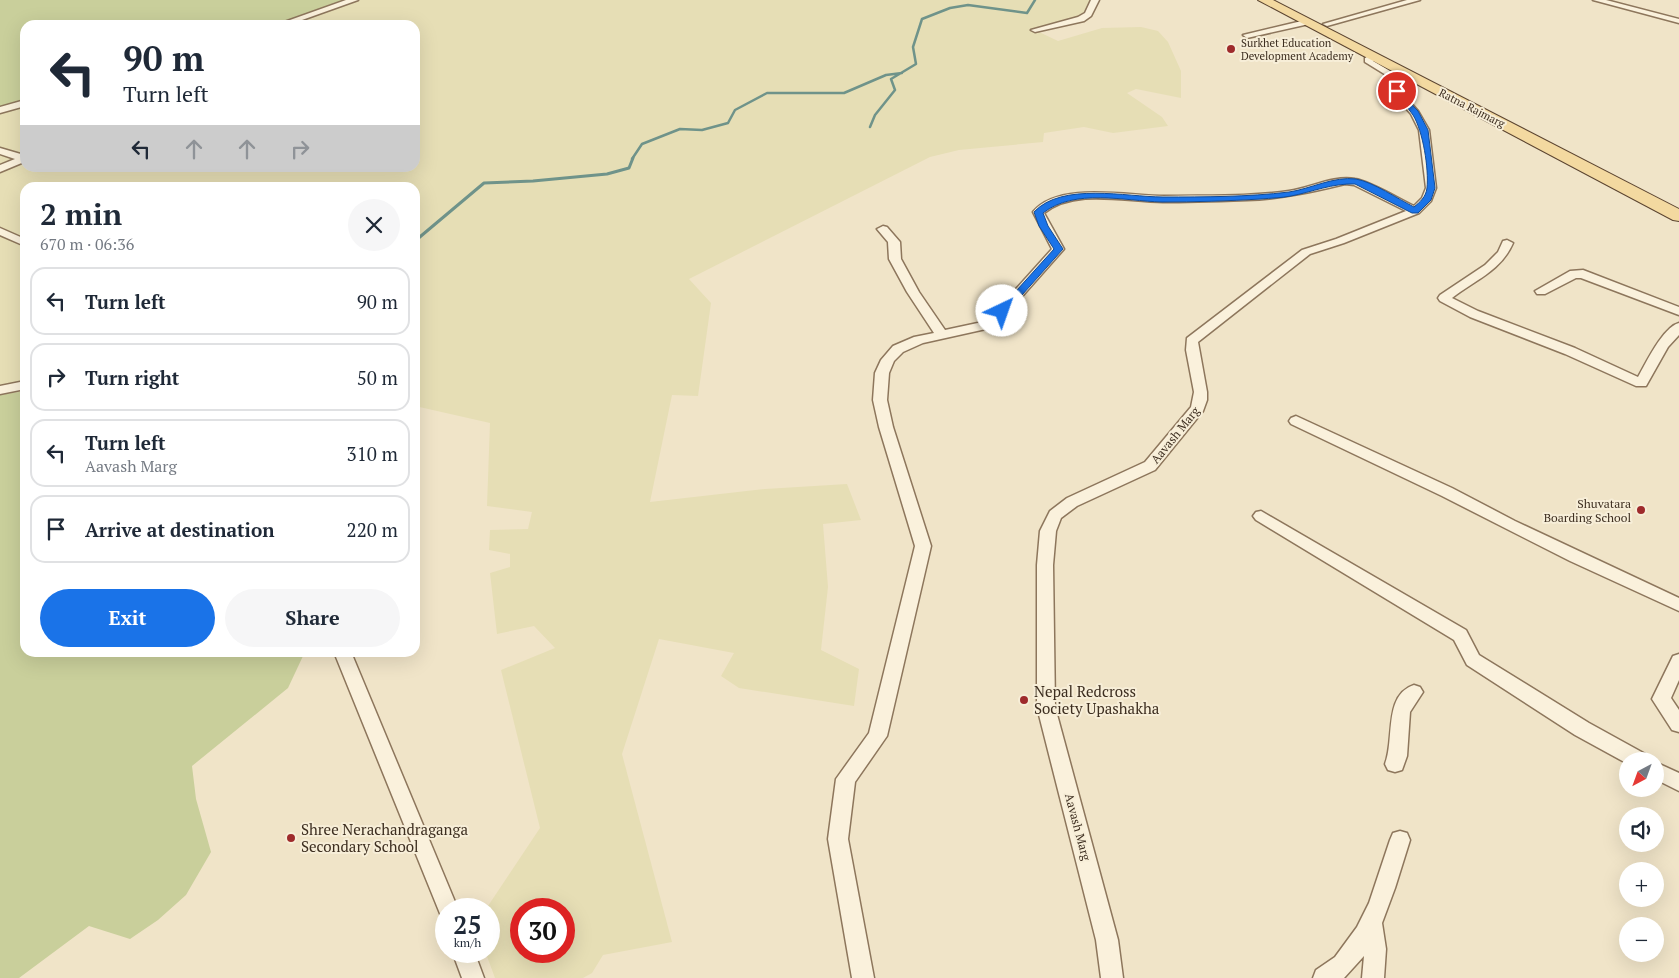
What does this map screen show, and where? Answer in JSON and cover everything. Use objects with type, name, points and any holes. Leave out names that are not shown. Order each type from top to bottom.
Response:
[{"type":"main road","name":"Ratna Rajmarg","points":[[1264,0],[1679,216]]},
{"type":"main road","name":"Ratna Rajmarg","points":[[1278,0],[1679,208]]},
{"type":"street","points":[[295,20],[354,0]]},
{"type":"street","points":[[1035,30],[1081,19],[1088,14],[1095,0]]},
{"type":"street","points":[[1327,24],[1416,0]]},
{"type":"street","points":[[1597,0],[1679,21]]},
{"type":"street","points":[[1247,35],[1306,22]]},
{"type":"street","points":[[863,978],[838,839],[846,779],[878,736],[923,546],[880,400],[882,373],[888,360],[898,349],[919,340],[990,324],[1058,249],[1038,212],[1050,203],[1070,197],[1109,196],[1161,199],[1248,197],[1289,194],[1345,181],[1356,182],[1369,187],[1415,211],[1427,200],[1431,188],[1424,130],[1416,113],[1398,94],[1397,91],[1404,83],[1369,62],[1368,60],[1372,57]]},
{"type":"street","points":[[0,110],[20,104]]},
{"type":"street","points":[[0,152],[20,157],[19,162],[0,169]]},
{"type":"street","name":"Aavash Marg","points":[[1112,978],[1107,940],[1046,707],[1045,565],[1051,522],[1055,515],[1072,502],[1150,466],[1198,408],[1201,402],[1201,392],[1193,364],[1192,341],[1306,252],[1340,241],[1415,211]]},
{"type":"street","points":[[883,229],[894,242],[895,259],[913,292],[942,336]]},
{"type":"street","points":[[0,231],[20,241]]},
{"type":"street","points":[[1507,243],[1505,252],[1495,262],[1444,298],[1474,314],[1570,351],[1641,383],[1663,345],[1679,327]]},
{"type":"street","points":[[1541,291],[1574,274],[1583,274],[1679,311]]},
{"type":"street","points":[[0,390],[20,386]]},
{"type":"street","points":[[1296,421],[1447,492],[1567,553],[1679,605]]},
{"type":"street","points":[[1261,516],[1460,636],[1473,660],[1582,729],[1624,752]]},
{"type":"street","points":[[344,657],[443,898]]},
{"type":"street","points":[[1679,661],[1661,699],[1679,724]]},
{"type":"street","points":[[1395,764],[1398,756],[1402,710],[1414,692]]},
{"type":"street","points":[[1664,774],[1679,782]]},
{"type":"street","points":[[1324,978],[1345,963],[1362,938],[1380,904],[1400,840]]},
{"type":"street","points":[[1371,920],[1375,949],[1373,978]]},
{"type":"street","points":[[467,963],[473,978]]},
{"type":"shaded area","points":[[349,0],[1099,0],[1093,15],[1085,21],[1039,32],[1058,41],[1102,28],[1141,27],[1158,31],[1168,42],[1181,71],[1181,98],[1136,89],[1127,93],[1162,117],[1168,126],[1113,133],[1084,127],[1044,133],[1043,142],[959,150],[930,157],[689,279],[711,303],[698,396],[672,395],[650,502],[765,489],[847,484],[861,520],[823,524],[828,587],[821,650],[859,669],[854,706],[739,688],[721,676],[734,653],[659,639],[622,754],[672,942],[603,955],[592,973],[583,978],[495,978],[489,963],[500,963],[500,898],[493,898],[540,828],[501,670],[555,648],[534,626],[497,634],[490,573],[510,567],[510,554],[489,550],[490,530],[528,529],[532,512],[487,506],[490,423],[420,407],[420,182],[20,182],[20,392],[0,395],[0,107],[20,101],[20,172],[420,172],[420,20],[292,20]]},
{"type":"green space","points":[[0,0],[349,0],[292,20],[20,20],[20,101],[0,107]]},
{"type":"green space","points":[[20,392],[20,657],[303,657],[288,688],[192,766],[196,799],[211,852],[186,895],[158,920],[130,939],[89,926],[19,978],[0,978],[0,395]]},
{"type":"waterway","points":[[901,73],[916,64],[913,47],[922,19],[950,8],[968,5],[1027,13],[1035,0]]},
{"type":"waterway","points":[[632,159],[642,144],[680,129],[702,130],[728,123],[735,110],[767,93],[844,93],[886,75],[901,73]]},
{"type":"waterway","points":[[870,127],[875,115],[895,90],[891,79],[901,73]]},
{"type":"waterway","points":[[420,237],[484,183],[533,181],[607,174],[629,168],[633,158]]},
{"type":"place","name":"Surkhet Education Development Academy","points":[[1231,49]]},
{"type":"place","name":"Shuvatara Boarding School","points":[[1641,510]]},
{"type":"place","name":"Nepal Redcross Society Upashakha","points":[[1024,700]]},
{"type":"place","name":"Shree Nerachandraganga Secondary School","points":[[291,838]]},
{"type":"route","points":[[1002,311],[1058,249],[1038,212],[1050,203],[1070,197],[1109,196],[1161,199],[1248,197],[1289,194],[1345,181],[1356,182],[1366,186],[1415,211],[1427,200],[1431,188],[1430,167],[1424,130],[1416,113],[1397,91]]}]
